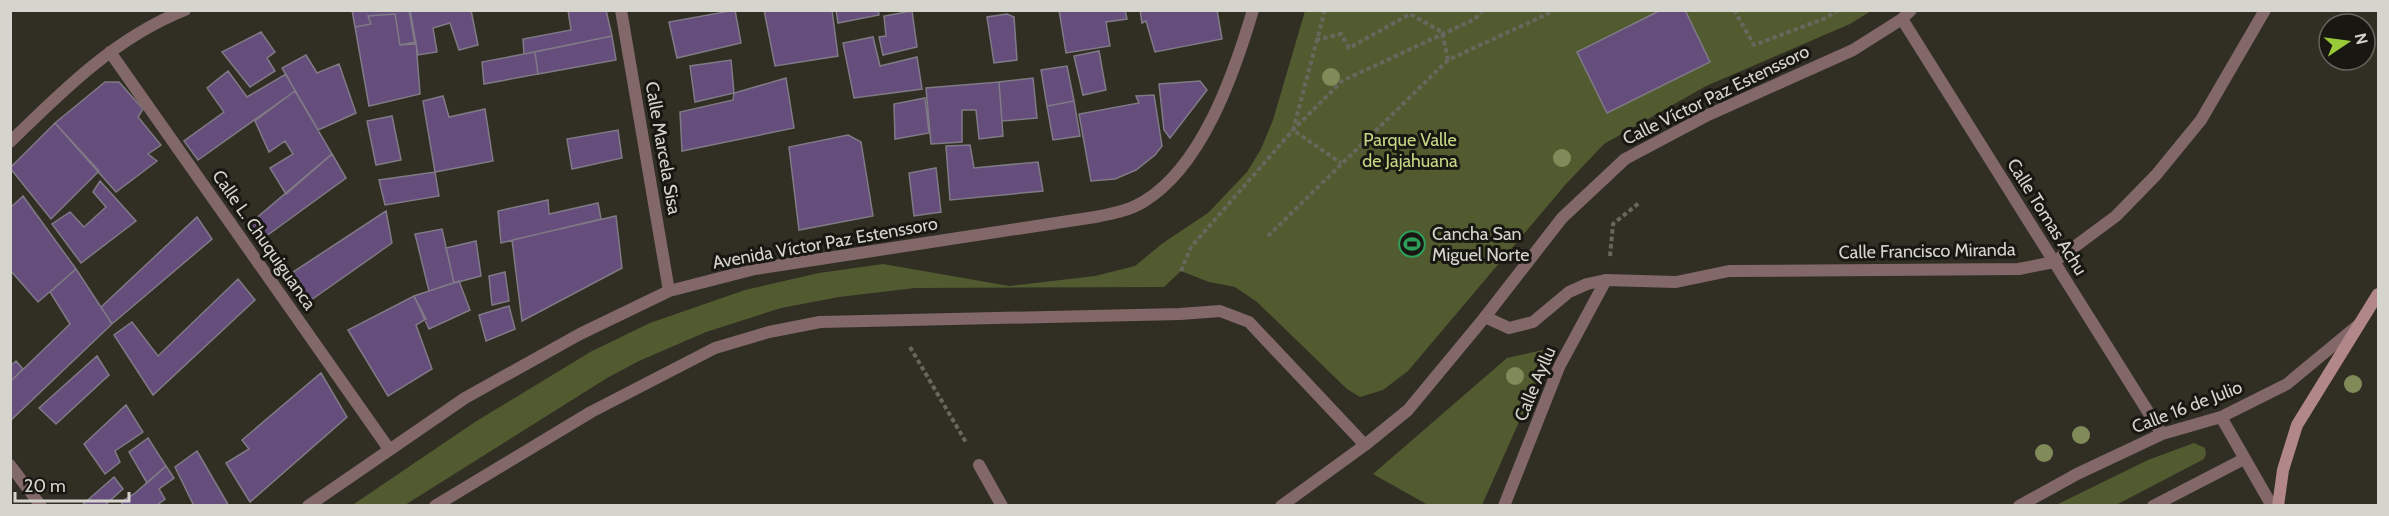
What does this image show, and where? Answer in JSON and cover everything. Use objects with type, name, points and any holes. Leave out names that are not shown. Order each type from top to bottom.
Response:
[{"type":"main road","name":"Calle 16 de Julio","points":[[2278,506],[2283,470],[2297,425],[2379,294]]},
{"type":"street","points":[[10,142],[54,98],[110,52],[185,10]]},
{"type":"street","name":"Calle Marcela Sisa","points":[[621,10],[669,291]]},
{"type":"street","name":"Avenida Víctor Paz Estenssoro","points":[[308,506],[389,448],[474,393],[580,334],[669,291],[755,269],[1102,216],[1142,203],[1162,188],[1182,168],[1210,124],[1253,10]]},
{"type":"street","name":"Calle Francisco Miranda","points":[[1485,317],[1509,328],[1533,322],[1569,292],[1606,279],[1676,282],[1730,271],[2019,269],[2054,262],[2116,216],[2156,175],[2201,120],[2265,10]]},
{"type":"street","name":"Calle Tomas Achu","points":[[1906,15],[2054,262],[2162,434]]},
{"type":"street","name":"Calle Víctor Paz Estenssoro","points":[[1281,506],[1365,445],[1408,410],[1485,317],[1562,218],[1625,159],[1708,115],[1853,50],[1906,15]]},
{"type":"street","name":"Calle L. Chuquiguanca","points":[[110,52],[389,448]]},
{"type":"street","name":"Calle Ayllu","points":[[1504,506],[1559,367],[1606,279]]},
{"type":"street","points":[[435,506],[591,412],[715,348],[769,332],[820,322],[1180,314],[1220,311],[1249,321],[1365,445]]},
{"type":"street","name":"Calle 16 de Julio","points":[[2019,506],[2078,474],[2162,434],[2220,417],[2287,384],[2357,326]]},
{"type":"street","points":[[2220,417],[2272,506]]},
{"type":"street","points":[[2153,506],[2244,459]]},
{"type":"street","points":[[10,465],[41,506]]},
{"type":"street","points":[[980,465],[1002,506]]},
{"type":"path","points":[[1293,130],[1325,10]]},
{"type":"path","points":[[1181,271],[1191,247],[1293,130],[1342,81],[1475,19],[1484,10]]},
{"type":"path","points":[[1268,236],[1448,60],[1556,10]]},
{"type":"path","points":[[1734,10],[1754,45],[1827,18],[1838,10]]},
{"type":"path","points":[[1823,10],[1827,18]]},
{"type":"path","points":[[1316,40],[1341,34],[1349,48],[1410,14],[1443,32]]},
{"type":"path","points":[[1443,32],[1448,60]]},
{"type":"path","points":[[1293,130],[1341,163]]},
{"type":"path","points":[[1609,263],[1613,224],[1639,203]]},
{"type":"path","points":[[894,319],[980,465]]},
{"type":"green space","name":"Parque Valle de Jajahuana","points":[[1305,11],[1871,11],[1850,24],[1706,86],[1604,144],[1566,184],[1408,371],[1383,390],[1360,397],[1347,389],[1257,302],[1235,287],[1209,282],[1181,271],[1164,287],[915,288],[839,297],[781,308],[706,332],[639,361],[607,378],[405,505],[351,506],[475,422],[592,351],[650,323],[745,290],[819,273],[883,264],[1009,286],[1095,276],[1135,266],[1163,243],[1208,213],[1247,172],[1261,149],[1273,120]]},
{"type":"green space","points":[[1552,348],[1482,505],[1428,505],[1373,474],[1507,358]]},
{"type":"green space","points":[[2194,443],[2205,448],[2204,459],[2116,505],[2056,505],[2148,460]]},
{"type":"building","points":[[352,10],[409,10],[415,44],[400,45],[395,14],[368,16],[371,24],[355,27]]},
{"type":"building","points":[[410,10],[471,10],[478,45],[459,50],[450,23],[433,28],[437,52],[418,55]]},
{"type":"building","points":[[568,10],[606,10],[612,36],[524,54],[523,39],[571,30]]},
{"type":"building","points":[[735,10],[741,43],[677,58],[669,22]]},
{"type":"building","points":[[764,10],[832,10],[838,56],[775,66]]},
{"type":"building","points":[[836,10],[878,10],[879,15],[838,23]]},
{"type":"building","points":[[1059,10],[1125,10],[1127,19],[1106,22],[1110,46],[1066,53]]},
{"type":"building","points":[[1140,10],[1217,10],[1222,39],[1155,52],[1146,21],[1142,23]]},
{"type":"building","points":[[1661,10],[1685,10],[1710,62],[1607,113],[1577,52]]},
{"type":"building","points":[[912,11],[917,47],[883,55],[879,37],[886,36],[884,16]]},
{"type":"building","points":[[395,14],[400,45],[416,42],[420,94],[369,106],[355,27],[371,24],[368,16]]},
{"type":"building","points":[[1007,14],[1014,17],[1017,60],[994,63],[987,17]]},
{"type":"building","points":[[261,32],[275,52],[267,58],[275,71],[250,87],[222,52]]},
{"type":"building","points":[[612,36],[616,60],[538,74],[535,52]]},
{"type":"building","points":[[873,37],[880,66],[917,57],[922,89],[854,98],[843,43]]},
{"type":"building","points":[[1099,51],[1106,90],[1083,95],[1074,56]]},
{"type":"building","points":[[535,52],[538,74],[484,84],[482,62]]},
{"type":"building","points":[[306,55],[317,73],[339,64],[356,113],[318,130],[282,68]]},
{"type":"building","points":[[731,60],[734,93],[695,102],[690,66]]},
{"type":"building","points":[[1067,66],[1074,101],[1047,106],[1041,70]]},
{"type":"building","points":[[228,71],[247,97],[286,74],[295,91],[198,160],[184,141],[224,112],[207,88]]},
{"type":"building","points":[[786,78],[794,128],[682,151],[680,112],[733,100],[734,93]]},
{"type":"building","points":[[1033,78],[1037,118],[1002,121],[999,82]]},
{"type":"building","points":[[1200,81],[1207,90],[1170,138],[1164,130],[1159,84]]},
{"type":"building","points":[[105,82],[119,82],[143,109],[138,117],[161,145],[148,154],[157,161],[116,192],[55,123]]},
{"type":"building","points":[[999,82],[1003,136],[979,139],[976,110],[962,110],[962,142],[931,144],[926,88]]},
{"type":"building","points":[[295,91],[332,154],[286,194],[270,168],[293,154],[285,141],[269,152],[255,121]]},
{"type":"building","points":[[1154,95],[1162,146],[1155,155],[1136,170],[1115,179],[1091,181],[1079,114],[1139,103],[1136,96]]},
{"type":"building","points":[[443,96],[449,117],[485,109],[493,161],[435,172],[423,101]]},
{"type":"building","points":[[925,98],[929,133],[895,139],[894,104]]},
{"type":"building","points":[[1074,101],[1080,136],[1053,140],[1047,106]]},
{"type":"building","points":[[392,116],[401,160],[376,165],[367,121]]},
{"type":"building","points":[[55,123],[99,171],[51,219],[10,168]]},
{"type":"building","points":[[618,130],[622,158],[572,169],[567,139]]},
{"type":"building","points":[[848,135],[861,142],[873,216],[799,230],[789,147]]},
{"type":"building","points":[[970,145],[974,168],[1038,162],[1043,191],[950,200],[946,146]]},
{"type":"building","points":[[332,154],[346,178],[258,242],[247,226]]},
{"type":"building","points":[[936,168],[941,212],[914,216],[909,173]]},
{"type":"building","points":[[435,172],[439,196],[385,205],[379,180]]},
{"type":"building","points":[[100,181],[136,221],[81,263],[52,224],[70,212],[84,227],[106,207],[93,192]]},
{"type":"building","points":[[23,196],[76,269],[38,302],[10,270],[10,208]]},
{"type":"building","points":[[548,200],[549,214],[598,203],[601,219],[501,243],[498,211]]},
{"type":"building","points":[[386,211],[392,243],[304,305],[287,276]]},
{"type":"building","points":[[616,216],[622,268],[522,321],[512,240]]},
{"type":"building","points":[[197,217],[212,239],[112,324],[101,307]]},
{"type":"building","points":[[442,229],[454,283],[429,291],[415,234]]},
{"type":"building","points":[[476,241],[481,276],[454,283],[446,248]]},
{"type":"building","points":[[76,269],[112,324],[10,421],[10,382],[70,324],[50,292]]},
{"type":"building","points":[[505,272],[509,301],[492,305],[489,276]]},
{"type":"building","points":[[238,279],[255,300],[153,395],[114,335],[132,322],[158,356]]},
{"type":"building","points":[[459,281],[470,310],[429,329],[414,296]]},
{"type":"building","points":[[414,296],[426,319],[416,325],[432,369],[388,396],[348,330]]},
{"type":"building","points":[[509,306],[515,329],[486,341],[479,315]]},
{"type":"building","points":[[97,356],[109,375],[56,424],[39,408]]},
{"type":"building","points":[[16,361],[23,369],[10,382],[10,366]]},
{"type":"building","points":[[321,373],[347,417],[250,502],[226,463],[249,449],[242,440]]},
{"type":"building","points":[[126,405],[143,432],[115,451],[120,462],[105,474],[84,444]]},
{"type":"building","points":[[148,438],[166,466],[147,483],[129,452]]},
{"type":"building","points":[[197,451],[229,506],[194,506],[175,467]]},
{"type":"building","points":[[166,466],[174,478],[159,489],[165,499],[156,506],[124,506],[121,502],[134,494]]},
{"type":"building","points":[[114,477],[123,489],[104,506],[81,506]]},
{"type":"place","name":"Cancha San Miguel Norte","points":[[1412,244]]}]
